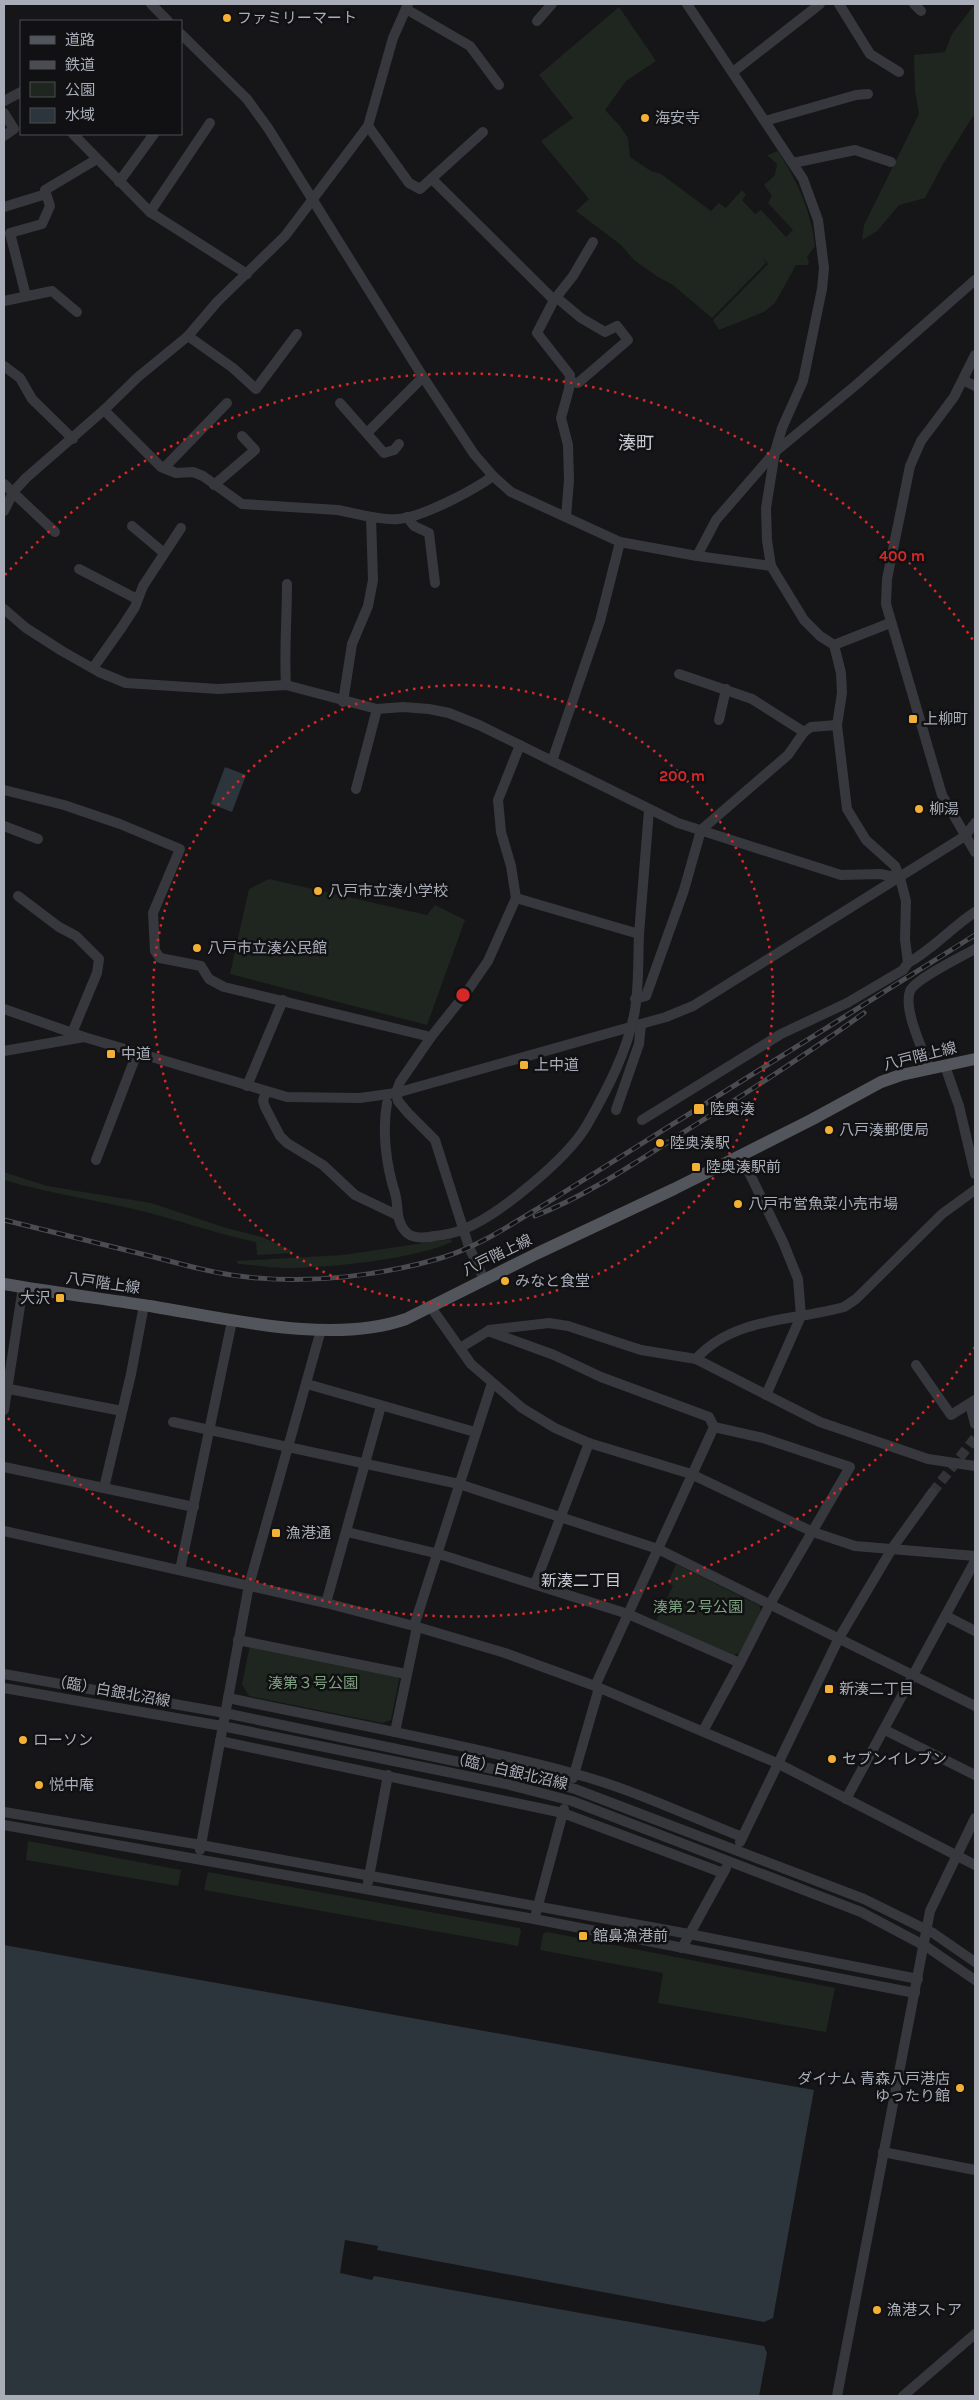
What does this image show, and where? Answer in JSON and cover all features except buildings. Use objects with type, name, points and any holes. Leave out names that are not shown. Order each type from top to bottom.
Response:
[{"type":"main road","name":"八戸階上線","points":[[4,1284],[144,1305],[232,1321],[321,1330],[351,1331],[383,1327],[741,1156],[881,1082],[975,1059]]},
{"type":"street","points":[[151,4],[165,20]]},
{"type":"street","points":[[537,21],[552,4]]},
{"type":"street","points":[[687,4],[793,163],[811,196],[818,220],[824,268],[803,381],[782,428],[775,452],[766,508],[770,566],[804,620],[820,636],[834,645],[841,674],[842,693],[837,725],[847,808],[866,840],[895,866],[900,878],[906,901],[905,939],[908,963]]},
{"type":"street","points":[[733,72],[820,4]]},
{"type":"street","points":[[839,4],[870,54],[899,72]]},
{"type":"street","points":[[4,511],[9,493],[73,439],[138,377],[188,336],[217,302],[285,236],[368,126],[393,38],[407,6],[470,46],[499,85]]},
{"type":"street","points":[[182,35],[247,99],[314,199],[422,377],[474,454],[493,476],[511,492],[620,542],[697,556],[770,566]]},
{"type":"street","points":[[4,101],[20,93]]},
{"type":"street","points":[[766,121],[856,95],[868,94]]},
{"type":"street","points":[[4,113],[14,129],[4,136]]},
{"type":"street","points":[[150,212],[210,124]]},
{"type":"street","points":[[368,126],[409,183],[420,190],[483,132]]},
{"type":"street","points":[[75,135],[96,159],[150,212],[247,274]]},
{"type":"street","points":[[119,182],[153,135]]},
{"type":"street","points":[[793,163],[856,150],[891,162]]},
{"type":"street","points":[[26,296],[10,233],[42,224],[50,206],[46,190],[96,159]]},
{"type":"street","points":[[432,179],[555,299],[581,318],[605,332],[616,326],[628,340],[578,383],[570,382]]},
{"type":"street","points":[[4,207],[46,194]]},
{"type":"street","points":[[566,517],[569,480],[568,445],[561,418],[570,375],[537,333],[555,299],[573,276],[593,242]]},
{"type":"street","points":[[697,556],[716,520],[775,452],[856,385],[975,280]]},
{"type":"street","points":[[4,302],[52,291],[77,312]]},
{"type":"street","points":[[188,336],[233,368],[256,389],[297,334]]},
{"type":"street","points":[[975,355],[954,397],[921,441],[910,466],[887,579],[886,604],[890,624],[942,795],[970,836],[975,852]]},
{"type":"street","points":[[4,366],[20,378],[32,399],[73,439]]},
{"type":"street","points":[[367,433],[422,377]]},
{"type":"street","points":[[963,380],[975,386]]},
{"type":"street","points":[[164,468],[227,403]]},
{"type":"street","points":[[340,403],[384,453],[394,450],[399,444]]},
{"type":"street","points":[[104,410],[164,468],[176,473],[193,472],[203,476],[242,504],[338,510],[371,517],[400,519],[476,489],[493,476]]},
{"type":"street","points":[[214,485],[255,450],[242,436]]},
{"type":"street","points":[[4,484],[9,493],[55,532]]},
{"type":"street","points":[[343,702],[352,644],[368,606],[373,580],[371,517]]},
{"type":"street","points":[[407,517],[414,526],[429,533],[435,583]]},
{"type":"street","points":[[132,526],[164,553]]},
{"type":"street","points":[[92,668],[135,607],[142,586],[181,528]]},
{"type":"street","points":[[552,760],[600,621],[620,542]]},
{"type":"street","points":[[80,569],[137,599]]},
{"type":"street","points":[[286,685],[284,649],[287,626],[287,584]]},
{"type":"street","points":[[4,609],[26,628],[92,668],[131,684],[218,689],[286,685],[343,702],[377,709],[404,707],[449,713],[480,725],[649,810],[701,830],[841,875],[880,874],[900,878]]},
{"type":"street","points":[[834,645],[890,624]]},
{"type":"street","points":[[679,674],[752,699],[804,732]]},
{"type":"street","points":[[719,720],[726,690]]},
{"type":"street","points":[[356,790],[377,709]]},
{"type":"street","points":[[635,999],[646,996],[684,890],[701,830],[788,755],[804,732],[811,727],[837,725]]},
{"type":"street","points":[[484,1279],[469,1247],[435,1140],[398,1101],[396,1093],[400,1082],[431,1037],[488,961],[516,898],[511,866],[501,832],[498,800],[520,745]]},
{"type":"street","points":[[4,790],[64,805],[120,824],[180,849],[153,913],[155,951],[160,958],[201,966],[210,980],[224,987],[431,1037]]},
{"type":"street","points":[[616,1110],[638,1044],[635,999],[649,810]]},
{"type":"street","points":[[4,1010],[84,1037],[287,1097],[360,1098],[396,1093],[636,1025],[693,1006],[970,836],[975,823]]},
{"type":"street","points":[[4,826],[38,839]]},
{"type":"street","points":[[18,896],[59,927],[76,936],[98,959],[97,973],[72,1033]]},
{"type":"street","points":[[516,898],[640,934]]},
{"type":"street","points":[[642,1120],[781,1034],[847,1003],[903,970],[908,963],[930,950],[959,923],[975,912]]},
{"type":"street","points":[[930,1069],[910,1013],[909,992],[912,987],[938,969],[975,949]]},
{"type":"street","points":[[247,1086],[283,1000]]},
{"type":"street","points":[[387,1103],[384,1125],[389,1175],[396,1196],[397,1215],[406,1232],[413,1236],[430,1237],[464,1229],[491,1215],[530,1184],[571,1147],[586,1127],[636,1025]]},
{"type":"street","points":[[4,1051],[84,1037]]},
{"type":"street","points":[[96,1160],[137,1053]]},
{"type":"street","points":[[945,1066],[959,1106],[975,1174]]},
{"type":"street","points":[[266,1091],[265,1107],[280,1136],[287,1144],[327,1168],[355,1195],[397,1215]]},
{"type":"street","points":[[741,1156],[792,1262],[798,1279],[801,1316],[766,1395]]},
{"type":"street","points":[[696,1359],[708,1346],[737,1330],[844,1307],[856,1299],[942,1214],[975,1190]]},
{"type":"street","points":[[4,1410],[5,1389],[23,1287]]},
{"type":"street","points":[[104,1488],[144,1305]]},
{"type":"street","points":[[430,1306],[471,1364],[522,1408],[555,1428],[590,1443],[692,1474],[813,1532],[855,1546],[893,1547],[975,1556]]},
{"type":"street","points":[[180,1570],[232,1321]]},
{"type":"street","points":[[460,1348],[488,1331],[549,1323],[568,1326],[641,1350],[696,1359],[820,1422],[928,1459],[975,1466]]},
{"type":"street","points":[[199,1860],[249,1585],[321,1330]]},
{"type":"street","points":[[488,1331],[554,1355],[601,1377],[709,1417],[714,1427]]},
{"type":"street","points":[[916,1365],[952,1415],[972,1402],[975,1424]]},
{"type":"street","points":[[395,1732],[416,1627],[475,1432],[492,1383]]},
{"type":"street","points":[[307,1384],[475,1432]]},
{"type":"street","points":[[5,1389],[122,1411]]},
{"type":"street","points":[[326,1603],[381,1406]]},
{"type":"street","points":[[173,1422],[459,1484],[658,1549],[975,1706]]},
{"type":"street","points":[[534,1919],[597,1687],[628,1614],[714,1427]]},
{"type":"street","points":[[703,1731],[770,1604],[850,1467],[763,1438],[714,1427]]},
{"type":"street","points":[[535,1584],[590,1443]]},
{"type":"street","points":[[4,1467],[194,1507]]},
{"type":"street","points":[[682,1948],[742,1837],[839,1638],[893,1547],[932,1493]]},
{"type":"street","points":[[4,1531],[326,1603],[505,1653],[597,1687],[777,1763],[975,1865]]},
{"type":"street","points":[[346,1532],[439,1554],[628,1614],[740,1663]]},
{"type":"street","points":[[846,1799],[975,1561]]},
{"type":"street","points":[[946,1616],[975,1631]]},
{"type":"street","points":[[238,1640],[406,1674]]},
{"type":"street","name":"（臨）白銀北沼線","points":[[4,1674],[225,1714],[498,1770],[575,1789],[864,1898],[933,1933],[975,1962]]},
{"type":"street","name":"（臨）白銀北沼線","points":[[4,1688],[222,1726],[506,1784],[572,1801],[861,1912],[927,1947],[975,1980]]},
{"type":"street","points":[[228,1698],[395,1732],[574,1774],[648,1799],[742,1837]]},
{"type":"street","points":[[885,1730],[975,1775]]},
{"type":"street","points":[[220,1740],[563,1813],[723,1873]]},
{"type":"street","points":[[367,1888],[388,1775]]},
{"type":"street","points":[[4,1812],[201,1844],[690,1934],[918,1979]]},
{"type":"street","points":[[837,2396],[918,1979],[918,1963],[930,1911],[975,1818]]},
{"type":"street","points":[[4,1825],[367,1888],[915,1993]]},
{"type":"street","points":[[883,2152],[975,2170]]},
{"type":"street","points":[[904,2396],[975,2334]]},
{"type":"green space","points":[[975,4],[975,113],[943,164],[925,198],[899,205],[877,231],[862,240],[864,225],[919,114],[915,91],[914,55],[945,52],[952,34]]},
{"type":"green space","points":[[619,7],[656,61],[626,81],[605,110],[628,138],[630,157],[651,171],[661,174],[711,211],[719,203],[726,208],[742,190],[746,195],[742,200],[755,214],[761,210],[786,237],[793,230],[768,203],[772,196],[764,185],[775,175],[777,164],[767,155],[778,151],[791,173],[807,208],[815,246],[807,257],[809,262],[807,265],[796,265],[775,303],[764,312],[719,330],[713,320],[768,264],[762,257],[766,263],[712,318],[673,285],[634,260],[621,245],[576,211],[589,199],[541,141],[573,118],[539,75]]},
{"type":"green space","points":[[269,879],[427,915],[435,905],[465,920],[427,1025],[230,974],[249,889]]},
{"type":"green space","points":[[4,1172],[47,1186],[151,1203],[223,1227],[262,1237],[292,1251],[291,1253],[257,1255],[256,1242],[138,1210],[4,1180]]},
{"type":"green space","points":[[451,1239],[452,1242],[417,1253],[352,1264],[287,1268],[239,1264],[236,1261],[343,1255]]},
{"type":"green space","name":"湊第２号公園","points":[[676,1564],[760,1606],[761,1613],[740,1653],[734,1655],[656,1621],[673,1586],[668,1583]]},
{"type":"green space","name":"湊第３号公園","points":[[250,1645],[400,1675],[391,1720],[382,1723],[249,1696],[242,1684]]},
{"type":"green space","points":[[28,1841],[181,1870],[178,1886],[26,1860]]},
{"type":"green space","points":[[208,1872],[519,1928],[521,1930],[518,1946],[204,1890]]},
{"type":"green space","points":[[547,1932],[835,1988],[826,2032],[658,2003],[663,1973],[540,1950],[543,1934]]},
{"type":"water","points":[[225,767],[246,775],[232,812],[211,804]]},
{"type":"water","points":[[4,1945],[814,2090],[773,2318],[764,2322],[377,2250],[378,2246],[345,2240],[340,2273],[372,2280],[374,2276],[764,2346],[767,2353],[759,2396],[4,2396]]},
{"type":"tunnel","points":[[932,1493],[975,1438]]},
{"type":"railway","points":[[4,1220],[200,1269],[247,1277],[296,1280],[345,1277],[394,1270],[441,1258],[481,1242],[518,1221],[975,935]]},
{"type":"railway","points":[[535,1216],[555,1208],[630,1166],[775,1074],[864,1013]]},
{"type":"place","name":"ファミリーマート","points":[[227,18]]},
{"type":"place","name":"海安寺","points":[[645,118]]},
{"type":"place","name":"上柳町","points":[[913,719]]},
{"type":"place","name":"柳湯","points":[[919,809]]},
{"type":"place","name":"八戸市立湊小学校","points":[[318,891]]},
{"type":"place","name":"八戸市立湊公民館","points":[[197,948]]},
{"type":"place","name":"中道","points":[[111,1054]]},
{"type":"place","name":"上中道","points":[[524,1065]]},
{"type":"place","name":"陸奥湊","points":[[699,1109]]},
{"type":"place","name":"八戸湊郵便局","points":[[829,1130]]},
{"type":"place","name":"陸奥湊駅","points":[[660,1143]]},
{"type":"place","name":"陸奥湊駅前","points":[[696,1167]]},
{"type":"place","name":"八戸市営魚菜小売市場","points":[[738,1204]]},
{"type":"place","name":"みなと食堂","points":[[505,1281]]},
{"type":"place","name":"大沢","points":[[60,1298]]},
{"type":"place","name":"漁港通","points":[[276,1533]]},
{"type":"place","name":"新湊二丁目","points":[[829,1689]]},
{"type":"place","name":"ローソン","points":[[23,1740]]},
{"type":"place","name":"セブンイレブン","points":[[832,1759]]},
{"type":"place","name":"悦中庵","points":[[39,1785]]},
{"type":"place","name":"館鼻漁港前","points":[[583,1936]]},
{"type":"place","name":"ダイナム 青森八戸港店 ゆったり館","points":[[960,2088]]},
{"type":"place","name":"漁港ストア","points":[[877,2310]]},
{"type":"district","name":"湊町","points":[[636,443]]},
{"type":"district","name":"新湊二丁目","points":[[581,1580]]}]
